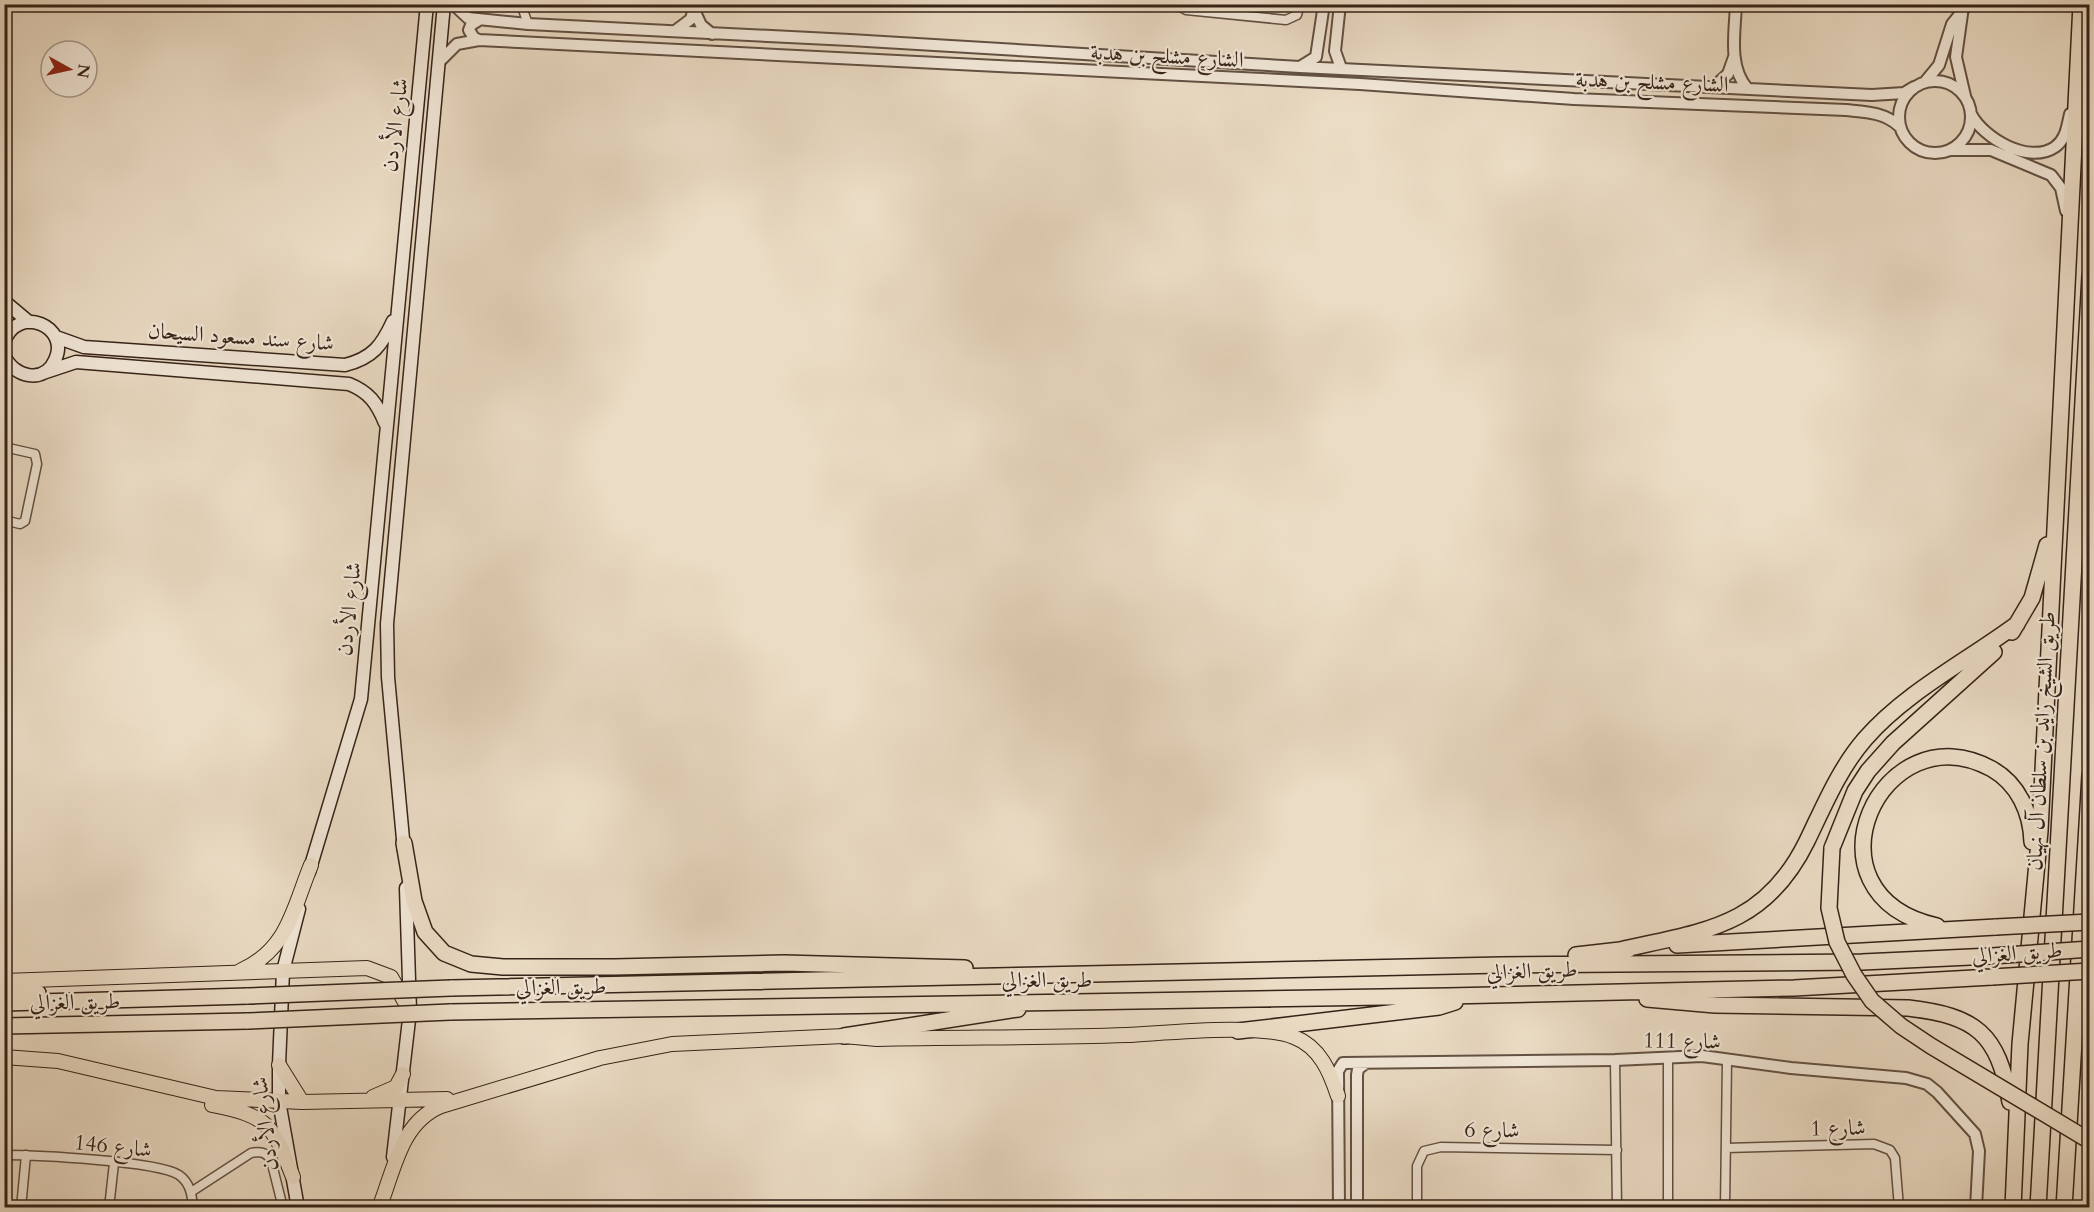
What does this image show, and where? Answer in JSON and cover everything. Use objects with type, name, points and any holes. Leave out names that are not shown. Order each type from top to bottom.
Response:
[{"type":"highway","points":[[2013,1208],[2020,1044],[2035,891],[2053,574],[2081,4]]},
{"type":"highway","name":"طريق الشيخ زايد بن سلطان آل نهيان","points":[[2038,1208],[2090,276]]},
{"type":"highway","points":[[2059,467],[2045,556],[2032,598],[2006,641],[1893,743],[1868,771],[1855,791],[1832,848],[1829,908],[1837,942],[1854,975],[1872,1001],[1900,1026],[2090,1141]]},
{"type":"highway","points":[[2053,574],[2055,901]]},
{"type":"highway","points":[[1620,950],[1716,927],[1736,920],[1757,906],[1779,885],[1799,857],[1834,784],[1864,740],[1882,720],[1917,692],[1972,657],[2017,624]]},
{"type":"highway","points":[[1952,929],[1914,921],[1900,914],[1878,894],[1867,872],[1862,855],[1873,802],[1892,779],[1905,769],[1923,761],[1949,757],[1971,761],[2005,777],[2019,795],[2032,829],[2035,891]]},
{"type":"highway","points":[[2064,1208],[2090,776]]},
{"type":"highway","points":[[404,843],[414,901],[425,932],[444,954],[471,964],[503,967],[615,968],[784,963],[959,967],[1060,974]]},
{"type":"highway","points":[[1501,965],[1620,950],[1726,941],[1820,939],[2090,922]]},
{"type":"highway","name":"طريق الغزالي","points":[[4,1002],[164,999],[451,988],[1060,974],[1270,972],[1501,965],[1862,962],[2090,949]]},
{"type":"highway","name":"طريق الغزالي","points":[[4,1026],[753,1005],[1045,1003],[1794,988],[2090,971]]},
{"type":"highway","points":[[4,991],[164,999]]},
{"type":"highway","points":[[1575,991],[1715,1005],[1908,1008],[1932,1011],[1962,1019],[1989,1040],[1998,1052],[2004,1070],[2015,1163]]},
{"type":"highway","points":[[1238,1031],[1438,1007],[1473,996]]},
{"type":"highway","points":[[844,1036],[983,1017],[1045,1003]]},
{"type":"main road","name":"شارع الأردن","points":[[298,1208],[279,1101],[283,971],[311,865],[361,699],[427,4]]},
{"type":"main road","name":"شارع الأردن","points":[[380,1205],[396,1145],[410,1011],[404,843],[388,677],[387,624],[444,4]]},
{"type":"main road","points":[[406,215],[413,207],[420,212],[417,248],[420,266]]},
{"type":"main road","points":[[4,301],[29,322]]},
{"type":"main road","name":"شارع سند مسعود السيحان","points":[[29,322],[45,325],[56,337],[84,347],[345,365],[358,362],[374,353],[383,344],[398,312]]},
{"type":"main road","points":[[5,338],[15,326],[29,322]]},
{"type":"main road","points":[[43,373],[55,362],[58,354],[56,337]]},
{"type":"main road","points":[[4,356],[12,369],[19,373]]},
{"type":"main road","points":[[267,379],[275,371],[270,361]]},
{"type":"main road","name":"شارع سند مسعود السيحان","points":[[19,373],[27,376],[43,373],[76,362],[349,384],[366,392],[378,404],[387,428]]},
{"type":"main road","points":[[379,520],[379,567],[387,572],[392,567]]},
{"type":"main road","points":[[219,974],[241,970],[259,962],[274,949],[311,865]]},
{"type":"main road","points":[[4,981],[367,968],[378,970],[391,977],[410,1011]]},
{"type":"main road","points":[[380,1205],[408,1132],[415,1122],[431,1110],[600,1058],[672,1044],[844,1036],[877,1039],[1238,1031],[1286,1034],[1307,1043],[1328,1068],[1338,1096]]},
{"type":"main road","points":[[4,1057],[58,1061],[216,1098],[302,1102],[468,1098]]},
{"type":"main road","points":[[279,1065],[302,1102]]},
{"type":"main road","points":[[350,1101],[387,1093],[396,1087],[403,1074]]},
{"type":"main road","points":[[154,1085],[197,1102],[239,1110],[260,1119],[276,1135],[293,1177]]},
{"type":"street","name":"الشارع مشلح بن هدبة","points":[[453,4],[468,18],[528,24],[850,40],[1300,67],[1401,70],[1872,95],[1904,93],[1914,87]]},
{"type":"street","points":[[521,4],[528,24]]},
{"type":"street","points":[[1175,4],[1186,10],[1286,20],[1297,15],[1300,4]]},
{"type":"street","points":[[1235,15],[1236,4]]},
{"type":"street","points":[[1300,67],[1316,57],[1324,4]]},
{"type":"street","points":[[1340,4],[1335,51],[1341,68]]},
{"type":"street","points":[[1736,4],[1734,53],[1737,73],[1747,88]]},
{"type":"street","points":[[674,32],[686,24],[695,8]]},
{"type":"street","points":[[695,8],[701,25],[712,34]]},
{"type":"street","points":[[1965,8],[1957,34],[1956,57],[1965,98],[1971,114],[1983,131],[1994,139],[2028,152],[2046,152],[2054,148],[2066,134],[2078,70]]},
{"type":"street","points":[[1925,82],[1939,65],[1949,31],[1965,8]]},
{"type":"street","points":[[479,20],[474,21],[469,30],[474,38],[479,40]]},
{"type":"street","name":"الشارع مشلح بن هدبة","points":[[438,63],[457,44],[479,40],[1846,110],[1875,114],[1888,118],[1899,126]]},
{"type":"street","points":[[849,58],[855,56],[858,50],[856,43],[850,40]]},
{"type":"street","points":[[1715,86],[1728,74],[1734,53]]},
{"type":"street","points":[[1401,70],[1406,80],[1401,88]]},
{"type":"street","points":[[1428,90],[1422,81],[1431,72]]},
{"type":"street","points":[[1965,98],[1952,85],[1943,82],[1925,82],[1914,87],[1901,104],[1899,126],[1903,136],[1919,150],[1940,153],[1950,150],[1990,150],[2051,175],[2063,194],[2070,250]]},
{"type":"street","points":[[1950,150],[1963,139],[1971,114]]},
{"type":"street","points":[[4,373],[19,373]]},
{"type":"street","points":[[4,447],[35,454],[37,464],[25,521],[20,524],[4,520]]},
{"type":"street","name":"شارع 111","points":[[1338,1096],[1340,1066],[1347,1062],[1615,1060],[1702,1056],[1906,1078],[1927,1084],[1975,1134],[1979,1151],[1976,1208]]},
{"type":"street","points":[[1668,1058],[1668,1208]]},
{"type":"street","points":[[1615,1060],[1617,1208]]},
{"type":"street","points":[[1725,1208],[1727,1060]]},
{"type":"street","points":[[1357,1208],[1357,1075],[1366,1062]]},
{"type":"street","points":[[1338,1096],[1339,1208]]},
{"type":"street","points":[[1338,1135],[1356,1136]]},
{"type":"street","name":"شارع 1","points":[[1726,1148],[1874,1144],[1884,1147],[1895,1158],[1899,1208]]},
{"type":"street","name":"شارع 6","points":[[1417,1208],[1417,1166],[1424,1150],[1441,1147],[1617,1150]]},
{"type":"street","points":[[193,1208],[191,1192],[251,1153],[259,1151],[268,1155],[271,1160],[283,1208]]},
{"type":"street","name":"شارع 146","points":[[4,1155],[152,1167],[177,1174],[188,1184],[191,1192]]},
{"type":"street","points":[[21,1208],[26,1155]]},
{"type":"street","points":[[110,1208],[114,1163]]}]
